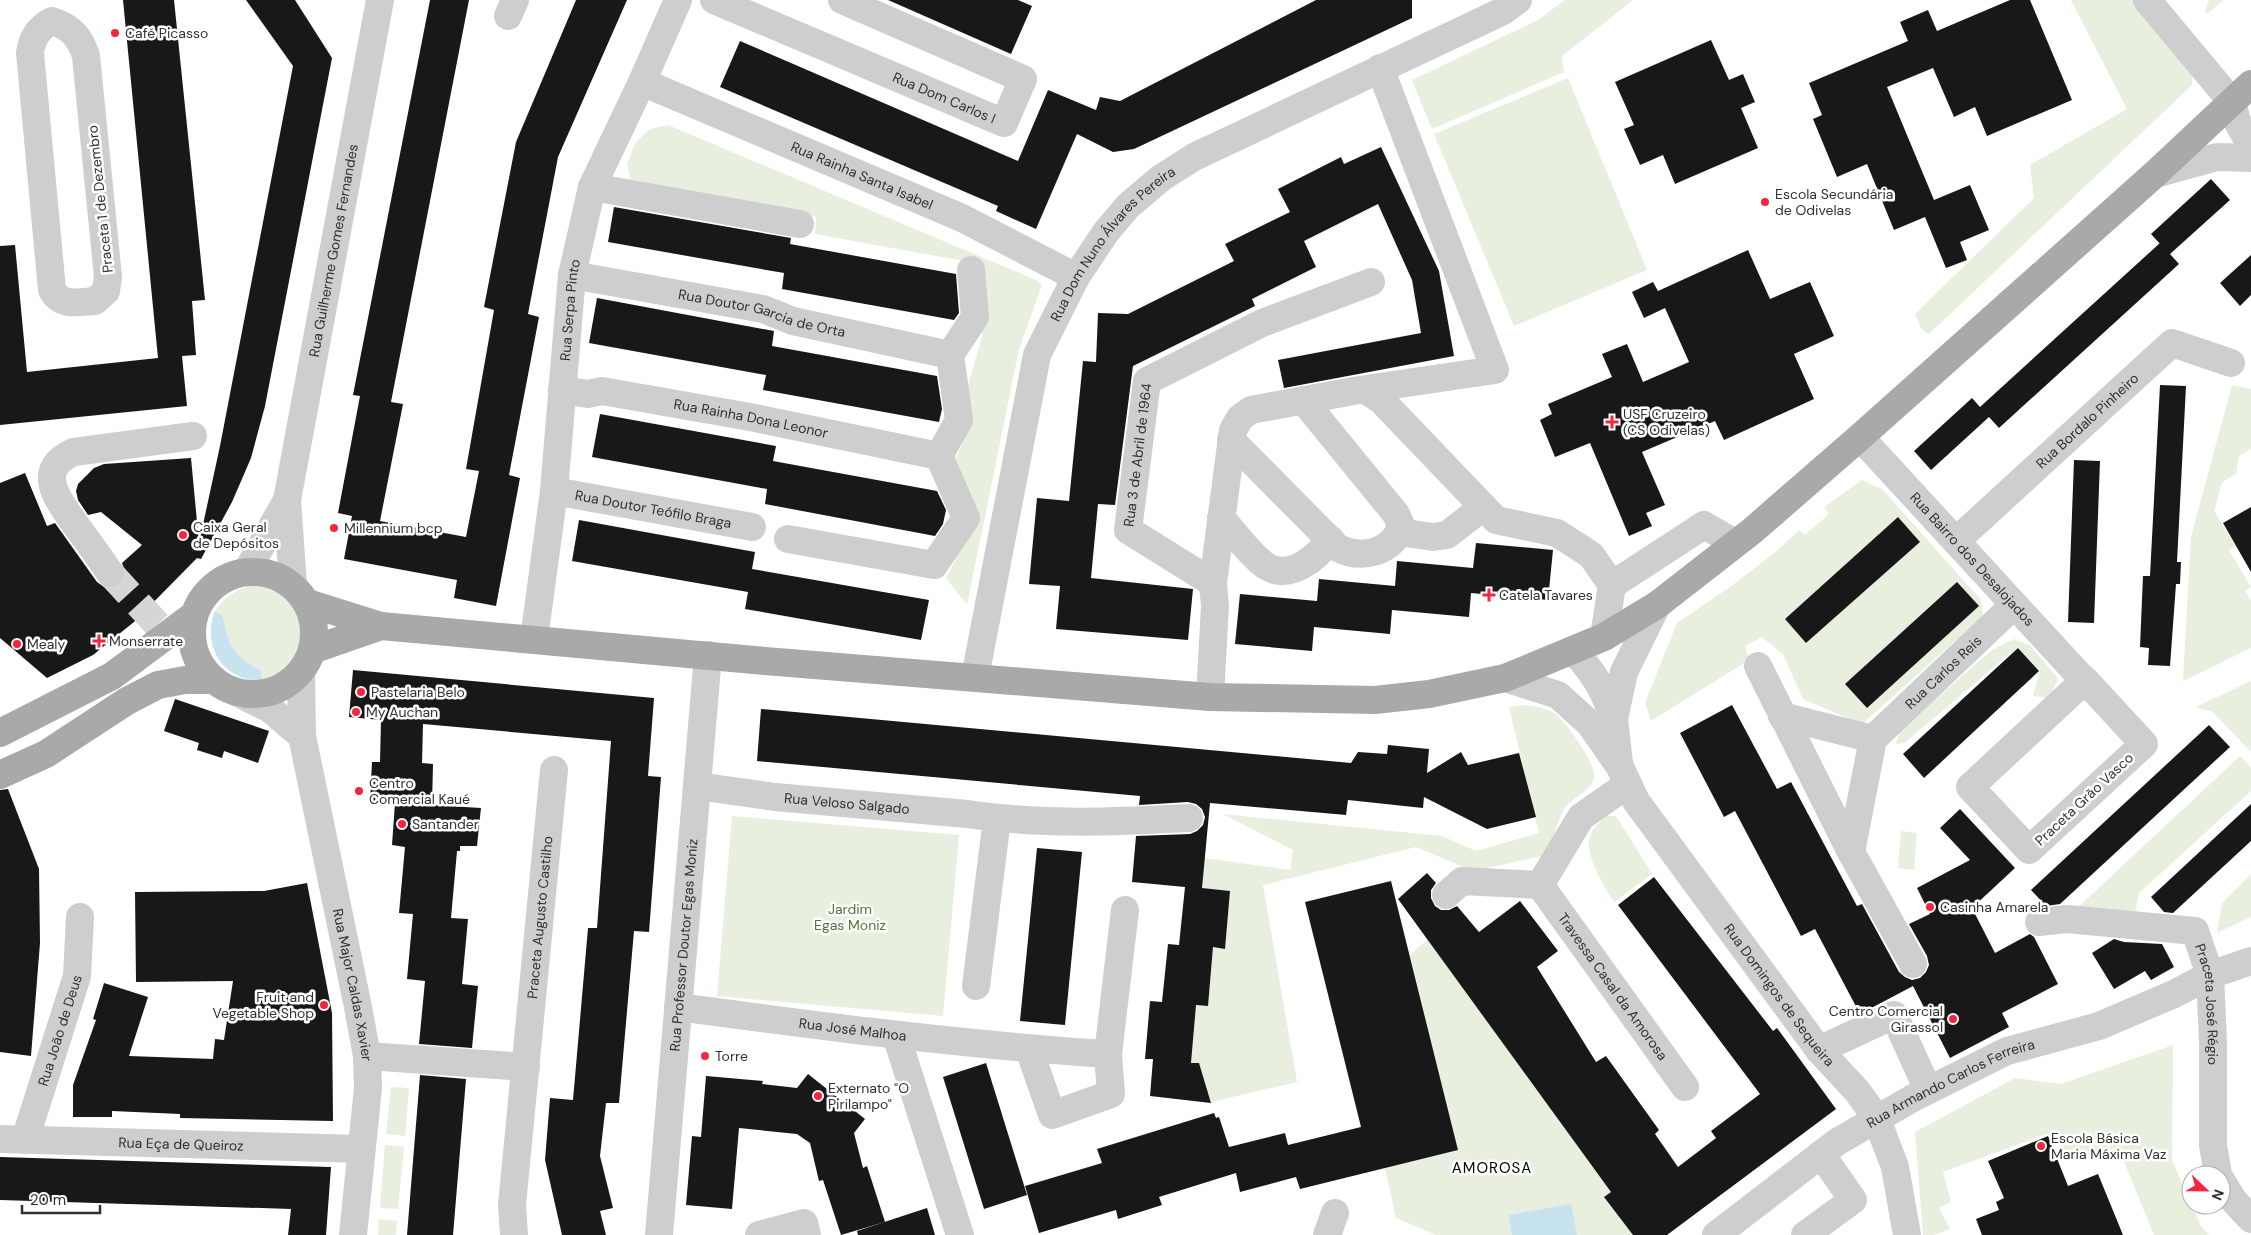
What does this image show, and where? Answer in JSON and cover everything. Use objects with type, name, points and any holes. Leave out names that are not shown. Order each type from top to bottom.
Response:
[{"type":"main road","points":[[225,686],[199,662],[192,639],[194,615],[206,593],[224,578],[247,571],[271,573],[300,594],[381,626],[708,655],[1210,697],[1375,700],[1429,694],[1506,678],[1604,637],[1657,605],[1752,531],[1860,438],[2155,174],[2245,100]]},
{"type":"main road","points":[[300,594],[315,626],[307,661]]},
{"type":"main road","points":[[3,730],[112,676],[194,615]]},
{"type":"main road","points":[[0,775],[46,754],[127,701],[158,685],[185,680],[260,694],[282,687],[307,661],[381,626]]},
{"type":"street","name":"Rua Guilherme Gomes Fernandes","points":[[300,594],[287,500],[380,0]]},
{"type":"street","name":"Rua Serpa Pinto","points":[[534,639],[554,491],[572,275],[592,187],[642,82],[678,0]]},
{"type":"street","name":"Rua Dom Carlos I","points":[[714,0],[1004,123],[1023,79],[842,0]]},
{"type":"street","points":[[2146,0],[2245,100],[2238,121],[2251,146]]},
{"type":"street","name":"Rua Dom Nuno Álvares Pereira","points":[[975,677],[1037,354],[1076,277],[1106,232],[1128,206],[1161,178],[1194,157],[1380,68],[1506,4]]},
{"type":"street","name":"Praceta 1 de Dezembro","points":[[52,10],[61,24],[76,35],[86,56],[108,277],[106,291],[95,302],[67,303],[60,300],[52,290],[30,53],[34,38],[52,10]]},
{"type":"street","points":[[1210,697],[1215,606],[1213,583],[1233,430],[1240,418],[1251,410],[1303,400],[1495,370],[1380,68]]},
{"type":"street","name":"Rua Rainha Santa Isabel","points":[[642,82],[962,218],[1076,277]]},
{"type":"street","points":[[2155,174],[2217,157],[2251,158]]},
{"type":"street","points":[[592,187],[800,224]]},
{"type":"street","points":[[788,539],[934,565],[966,518],[939,456],[959,420],[950,356],[975,317],[971,270]]},
{"type":"street","name":"Rua Doutor Garcia de Orta","points":[[572,275],[763,309],[793,322],[950,356]]},
{"type":"street","name":"Rua 3 de Abril de 1964","points":[[1213,583],[1128,530],[1147,382],[1262,323],[1370,282]]},
{"type":"street","name":"Rua Bordalo Pinheiro","points":[[1956,541],[2172,343],[2231,364]]},
{"type":"street","name":"Rua Rainha Dona Leonor","points":[[562,390],[588,394],[602,391],[750,417],[939,456]]},
{"type":"street","points":[[1366,390],[1382,401],[1394,416],[1496,520],[1556,533],[1591,555],[1612,585],[1604,637]]},
{"type":"street","points":[[1232,440],[1338,548],[1349,553],[1365,555],[1376,551],[1396,538],[1400,523],[1396,514],[1303,400]]},
{"type":"street","points":[[110,572],[57,498],[52,478],[55,465],[65,456],[74,452],[193,436]]},
{"type":"street","name":"Rua Bairro dos Desalojados","points":[[1860,438],[2085,680]]},
{"type":"street","name":"Rua Doutor Teófilo Braga","points":[[554,491],[752,527]]},
{"type":"street","name":"Rua Guilherme Gomes Fernandes","points":[[247,571],[287,500]]},
{"type":"street","points":[[1399,532],[1432,538],[1447,535],[1483,507]]},
{"type":"street","points":[[1221,518],[1263,563],[1275,569],[1292,570],[1309,562],[1324,549],[1330,539]]},
{"type":"street","points":[[1612,585],[1704,525],[1735,543]]},
{"type":"street","points":[[1602,722],[1657,605]]},
{"type":"street","name":"Rua Carlos Reis","points":[[1873,739],[2014,605]]},
{"type":"street","points":[[1446,895],[1462,881],[1540,885],[1581,818],[1624,776],[1602,722],[1571,671],[1574,651]]},
{"type":"street","name":"Rua Professor Doutor Egas Moniz","points":[[658,1235],[708,655]]},
{"type":"street","name":"Rua Major Caldas Xavier","points":[[307,661],[302,736],[367,1056],[368,1088],[353,1235]]},
{"type":"street","points":[[1758,666],[1851,852],[1913,964]]},
{"type":"street","points":[[1506,678],[1558,695],[1602,722]]},
{"type":"street","name":"Praceta Grão Vasco","points":[[2085,680],[2144,744],[2029,850],[1970,786],[2085,680]]},
{"type":"street","points":[[225,686],[270,709],[302,736]]},
{"type":"street","points":[[1782,716],[1873,739],[1851,852]]},
{"type":"street","name":"Praceta Augusto Castilho","points":[[514,1235],[512,1205],[554,770]]},
{"type":"street","name":"Rua Domingos de Sequeira","points":[[1624,776],[1636,801],[1820,1050],[1857,1091],[1876,1117],[1895,1167],[1907,1235]]},
{"type":"street","name":"Rua Veloso Salgado","points":[[697,786],[778,808],[967,814],[997,818],[1102,822],[1190,818]]},
{"type":"street","points":[[976,986],[997,818]]},
{"type":"street","name":"Travessa Casal da Amorosa","points":[[1540,885],[1685,1087]]},
{"type":"street","points":[[1029,1049],[1052,1115],[1111,1094],[1108,1054],[1125,910]]},
{"type":"street","name":"Rua João de Deus","points":[[12,1139],[77,976],[80,917]]},
{"type":"street","name":"Praceta José Régio","points":[[2039,922],[2066,919],[2195,931],[2210,975],[2214,1042],[2213,1145],[2216,1165]]},
{"type":"street","name":"Rua Armando Carlos Ferreira","points":[[1716,1235],[1821,1154],[1876,1117],[1928,1090],[2007,1051],[2100,1026],[2174,994],[2210,975],[2251,961]]},
{"type":"street","name":"Rua José Malhoa","points":[[678,1008],[896,1035],[1029,1049],[1108,1054]]},
{"type":"street","points":[[1820,1050],[1894,1015],[1928,1090]]},
{"type":"street","points":[[896,1035],[960,1235]]},
{"type":"street","points":[[367,1056],[526,1067]]},
{"type":"street","name":"Rua Eça de Queiroz","points":[[12,1139],[361,1149]]},
{"type":"street","points":[[1805,1235],[1853,1200],[1821,1154]]},
{"type":"street","points":[[2231,1196],[2251,1219]]},
{"type":"street","points":[[759,1235],[804,1223],[807,1235]]},
{"type":"green space","points":[[1565,0],[1633,0],[1562,56],[1564,72],[1432,129],[1412,80],[1538,20]]},
{"type":"green space","points":[[2071,0],[2136,0],[2192,68],[2192,85],[1929,334],[1922,330],[1915,314],[2034,198],[2030,165],[2127,109]]},
{"type":"green space","points":[[2209,0],[2224,0],[2207,14],[2205,11]]},
{"type":"green space","points":[[1568,78],[1647,270],[1514,326],[1434,134]]},
{"type":"green space","points":[[668,125],[1036,280],[1042,285],[1019,349],[967,605],[946,578],[977,519],[954,463],[971,423],[965,396],[982,337],[980,264],[815,234],[816,217],[631,181],[627,164],[636,142],[650,129]]},
{"type":"green space","points":[[2232,385],[2251,389],[2251,449],[2239,456],[2236,474],[2222,482],[2214,511],[2236,546],[2229,550],[2251,587],[2245,591],[2251,601],[2251,648],[2183,681],[2191,537]]},
{"type":"green space","points":[[1862,480],[1882,489],[1981,600],[1983,616],[1862,724],[1803,699],[1783,654],[1762,637],[1745,646],[1749,660],[1651,721],[1645,703],[1677,623],[1730,587],[1778,550],[1799,530],[1805,535],[1829,514],[1824,507]]},
{"type":"green space","points":[[253,585],[266,586],[286,595],[295,603],[301,613],[304,624],[302,647],[297,658],[281,674],[262,680],[261,670],[244,661],[238,655],[230,643],[223,616],[215,611],[231,594]]},
{"type":"green space","points":[[2014,639],[2031,646],[2058,679],[2049,698],[2033,696],[2040,671],[2018,647],[1904,743],[1896,744],[1900,730],[1992,650]]},
{"type":"green space","points":[[2251,681],[2251,752],[2213,712],[2196,707]]},
{"type":"green space","points":[[1524,705],[1547,710],[1559,717],[1586,754],[1594,772],[1593,782],[1590,786],[1564,809],[1547,855],[1473,871],[1416,847],[1263,885],[1297,1082],[1211,1102],[1199,1064],[1191,1063],[1196,1005],[1208,1006],[1213,947],[1225,948],[1230,891],[1202,888],[1204,858],[1290,870],[1293,850],[1223,814],[1442,836],[1476,851],[1539,833],[1509,707]]},
{"type":"green space","points":[[2240,756],[2251,768],[2251,791],[2139,893],[2135,913],[2073,912]]},
{"type":"green space","name":"Jardim Egas Moniz","points":[[732,816],[959,835],[943,1016],[717,996]]},
{"type":"green space","points":[[1607,816],[1615,816],[1618,819],[1652,874],[1614,902],[1597,873],[1589,848],[1589,841],[1593,830]]},
{"type":"green space","points":[[1901,831],[1917,833],[1914,870],[1898,868]]},
{"type":"green space","points":[[2251,874],[2251,917],[2217,933],[2222,903]]},
{"type":"green space","points":[[1460,910],[1611,1192],[1605,1197],[1633,1235],[1436,1235],[1396,1218],[1385,1168],[1458,1149],[1410,955]]},
{"type":"green space","points":[[2173,1045],[2172,1160],[2181,1180],[2181,1215],[2196,1215],[2201,1226],[2209,1235],[2154,1235],[2118,1147],[2069,1162],[2054,1131],[1943,1172],[1951,1202],[1939,1208],[1950,1229],[1934,1235],[1923,1235],[1915,1132],[2015,1078],[2061,1084]]},
{"type":"green space","points":[[391,1087],[409,1088],[405,1136],[386,1134]]},
{"type":"green space","points":[[385,1145],[404,1147],[398,1209],[380,1208]]},
{"type":"green space","points":[[379,1219],[397,1221],[396,1235],[378,1235]]},
{"type":"water","points":[[215,611],[223,616],[230,643],[238,655],[244,661],[261,670],[262,680],[243,678],[225,667],[219,659],[214,650],[211,631]]},
{"type":"water","points":[[1571,1204],[1577,1235],[1512,1235],[1509,1215]]},
{"type":"building","points":[[123,0],[174,0],[205,300],[192,301],[196,355],[182,356],[187,406],[0,425],[0,246],[15,245],[27,372],[158,358]]},
{"type":"building","points":[[246,0],[295,0],[332,58],[265,406],[251,458],[232,502],[201,559],[197,558],[134,622],[93,655],[47,678],[0,638],[0,483],[25,473],[47,526],[55,523],[97,582],[104,587],[112,588],[119,586],[124,579],[125,571],[122,563],[142,545],[101,512],[88,515],[78,500],[76,491],[78,484],[94,468],[104,464],[191,458],[199,543],[220,446],[293,66]]},
{"type":"building","points":[[430,0],[469,0],[391,402],[403,404],[380,521],[466,537],[479,471],[466,469],[494,310],[484,307],[516,142],[576,0],[627,0],[558,157],[528,314],[539,317],[509,475],[520,478],[496,606],[454,598],[457,580],[344,559],[352,516],[338,513],[360,396],[353,395]]},
{"type":"building","points":[[888,0],[1018,0],[1032,6],[1011,54]]},
{"type":"building","points":[[1316,0],[1412,0],[1412,18],[1134,149],[1113,152],[1077,134],[1036,229],[996,211],[998,206],[720,87],[740,41],[1018,161],[1048,90],[1096,110],[1100,97],[1120,101]]},
{"type":"building","points":[[2010,0],[2030,0],[2072,100],[1987,136],[1975,107],[1954,117],[1933,68],[1887,87],[1934,200],[1970,185],[1989,230],[1960,242],[1967,260],[1946,268],[1925,217],[1894,230],[1867,164],[1837,177],[1813,119],[1822,115],[1809,83],[1908,41],[1900,22],[1928,10],[1937,31]]},
{"type":"building","points":[[1711,40],[1729,80],[1743,74],[1755,102],[1741,108],[1758,148],[1675,184],[1663,155],[1640,165],[1624,129],[1634,125],[1615,82]]},
{"type":"building","points":[[1381,147],[1439,271],[1454,356],[1284,388],[1278,360],[1421,333],[1412,280],[1378,204],[1304,241],[1316,267],[1252,299],[1255,306],[1133,366],[1115,505],[1098,504],[1091,578],[1193,589],[1188,640],[1056,629],[1060,586],[1029,584],[1037,498],[1069,501],[1083,361],[1096,362],[1098,313],[1128,314],[1234,261],[1225,244],[1290,212],[1278,189],[1341,157],[1344,164]]},
{"type":"building","points":[[2211,179],[2230,200],[2170,254],[2179,264],[1999,428],[1989,417],[1931,470],[1914,451],[1972,398],[1980,407],[2160,243],[2151,234]]},
{"type":"building","points":[[614,207],[791,238],[790,244],[956,274],[959,313],[954,320],[782,289],[784,273],[608,242]]},
{"type":"building","points":[[1748,250],[1770,299],[1810,282],[1834,336],[1794,354],[1814,399],[1724,440],[1715,421],[1642,452],[1665,505],[1646,513],[1652,526],[1629,536],[1590,443],[1555,457],[1540,420],[1552,414],[1548,404],[1612,377],[1602,354],[1627,344],[1643,382],[1689,362],[1665,308],[1644,318],[1632,292],[1653,282],[1658,291]]},
{"type":"building","points":[[2251,255],[2251,295],[2240,306],[2220,283]]},
{"type":"building","points":[[597,298],[774,331],[772,346],[937,376],[942,409],[939,422],[763,390],[766,375],[589,343]]},
{"type":"building","points":[[2160,385],[2186,386],[2177,562],[2181,562],[2180,584],[2176,584],[2170,666],[2148,665],[2149,648],[2140,647],[2143,576],[2150,576]]},
{"type":"building","points":[[600,414],[776,446],[773,461],[937,491],[946,510],[943,524],[935,536],[765,504],[767,489],[592,457]]},
{"type":"building","points":[[2074,460],[2100,461],[2094,623],[2068,622]]},
{"type":"building","points":[[2251,507],[2251,572],[2223,523]]},
{"type":"building","points":[[1898,517],[1920,542],[1806,643],[1785,619]]},
{"type":"building","points":[[579,520],[755,552],[752,569],[929,600],[921,640],[745,609],[748,592],[572,561]]},
{"type":"building","points":[[1476,543],[1553,550],[1548,600],[1471,593],[1469,617],[1392,610],[1390,634],[1314,627],[1312,651],[1235,644],[1240,594],[1317,601],[1319,579],[1395,586],[1397,561],[1473,568]]},
{"type":"building","points":[[1957,582],[1979,606],[1867,708],[1845,684]]},
{"type":"building","points":[[2018,648],[2039,671],[1924,778],[1903,754]]},
{"type":"building","points":[[353,670],[654,698],[648,776],[661,777],[649,932],[634,931],[619,1103],[606,1103],[600,1156],[613,1208],[600,1211],[606,1235],[562,1235],[545,1160],[550,1098],[573,1100],[588,928],[597,928],[611,741],[423,724],[422,763],[433,764],[432,805],[481,808],[477,846],[460,846],[460,851],[457,851],[451,918],[468,919],[462,984],[478,986],[472,1048],[419,1044],[425,981],[407,979],[413,914],[399,913],[405,847],[392,845],[395,803],[370,802],[372,762],[380,762],[381,720],[349,717]]},
{"type":"building","points":[[175,699],[269,731],[258,763],[224,751],[222,758],[197,750],[199,743],[164,731]]},
{"type":"building","points":[[1732,705],[1777,789],[1791,782],[1857,906],[1862,904],[1899,972],[1912,980],[1920,978],[1926,972],[1929,965],[1927,956],[1909,924],[1930,914],[1917,888],[1970,860],[1940,828],[1960,809],[2015,868],[1972,908],[1995,953],[2030,934],[2034,937],[2058,984],[2002,1013],[2009,1027],[1950,1058],[1913,986],[1860,1014],[1815,929],[1801,936],[1735,811],[1724,817],[1680,733]]},
{"type":"building","points":[[761,709],[1351,763],[1358,752],[1387,754],[1388,745],[1429,749],[1427,773],[1461,752],[1468,765],[1519,753],[1536,817],[1487,829],[1424,797],[1423,808],[1348,800],[1346,815],[1210,803],[1202,888],[1230,891],[1225,949],[1213,947],[1208,1006],[1196,1005],[1191,1063],[1199,1063],[1211,1103],[1150,1096],[1153,1059],[1145,1059],[1150,1001],[1162,1002],[1168,944],[1179,945],[1185,887],[1132,882],[1136,836],[1190,834],[1197,831],[1203,825],[1205,817],[1202,809],[1196,804],[1188,802],[1139,805],[1140,796],[757,761]]},
{"type":"building","points":[[2209,725],[2230,747],[2060,904],[2046,906],[2031,890]]},
{"type":"building","points":[[8,789],[39,869],[40,943],[31,1056],[0,1052],[0,790]]},
{"type":"building","points":[[2251,804],[2251,841],[2173,913],[2164,912],[2151,897]]},
{"type":"building","points":[[1037,848],[1082,852],[1065,1025],[1020,1021]]},
{"type":"building","points":[[1427,873],[1436,883],[1431,890],[1431,898],[1435,906],[1441,910],[1449,910],[1457,906],[1479,932],[1520,901],[1558,951],[1537,967],[1596,1062],[1606,1056],[1659,1130],[1655,1134],[1678,1167],[1716,1138],[1711,1131],[1760,1094],[1618,905],[1654,877],[1773,1031],[1777,1028],[1836,1109],[1667,1235],[1633,1235],[1604,1197],[1611,1192],[1398,899]]},
{"type":"building","points":[[1391,881],[1458,1150],[1300,1189],[1296,1177],[1240,1192],[1236,1173],[1159,1197],[1162,1205],[1118,1219],[1116,1210],[1039,1233],[1025,1186],[1102,1163],[1097,1149],[1214,1113],[1216,1118],[1219,1117],[1229,1147],[1285,1133],[1288,1145],[1361,1127],[1305,902]]},
{"type":"building","points":[[307,883],[332,1013],[333,1121],[180,1118],[180,1114],[112,1111],[112,1117],[73,1117],[73,1085],[96,1020],[93,1019],[104,983],[148,997],[129,1056],[213,1059],[215,1039],[224,1040],[233,981],[136,982],[135,892],[264,891]]},
{"type":"building","points":[[2114,939],[2124,942],[2162,944],[2174,967],[2151,980],[2145,971],[2114,989],[2092,953]]},
{"type":"building","points":[[986,1063],[1027,1195],[984,1209],[943,1077]]},
{"type":"building","points":[[808,1074],[865,1119],[854,1133],[863,1168],[867,1166],[885,1222],[841,1235],[823,1180],[819,1181],[810,1143],[797,1134],[739,1128],[732,1209],[686,1205],[692,1136],[701,1137],[706,1076],[763,1081],[762,1084],[797,1088]]},
{"type":"building","points":[[420,1075],[466,1079],[453,1235],[407,1235]]},
{"type":"building","points":[[2048,1136],[2068,1186],[2098,1174],[2123,1235],[1982,1235],[1976,1219],[1999,1210],[1996,1202],[2004,1198],[1988,1161]]},
{"type":"building","points":[[0,1157],[331,1167],[326,1235],[288,1235],[291,1209],[0,1200]]},
{"type":"building","points":[[927,1208],[935,1235],[858,1235],[857,1231]]},
{"type":"tunnel","points":[[110,573],[167,635]]},
{"type":"place","name":"Café Picasso","points":[[115,33]]},
{"type":"place","name":"Escola Secundária de Odivelas","points":[[1765,202]]},
{"type":"place","name":"USF Cruzeiro (CS Odivelas)","points":[[1612,422]]},
{"type":"place","name":"Millennium bcp","points":[[334,528]]},
{"type":"place","name":"Caixa Geral de Depósitos","points":[[183,535]]},
{"type":"place","name":"Catela Tavares","points":[[1489,595]]},
{"type":"place","name":"Monserrate","points":[[99,641]]},
{"type":"place","name":"Mealy","points":[[17,644]]},
{"type":"place","name":"Pastelaria Belo","points":[[361,692]]},
{"type":"place","name":"My Auchan","points":[[356,712]]},
{"type":"place","name":"Centro Comercial Kaué","points":[[359,791]]},
{"type":"place","name":"Santander","points":[[402,824]]},
{"type":"place","name":"Casinha Amarela","points":[[1930,907]]},
{"type":"place","name":"Fruit and Vegetable Shop","points":[[324,1005]]},
{"type":"place","name":"Centro Comercial Girassol","points":[[1953,1019]]},
{"type":"place","name":"Torre","points":[[705,1056]]},
{"type":"place","name":"Externato \"O Pirilampo\"","points":[[818,1096]]},
{"type":"place","name":"Escola Básica Maria Máxima Vaz","points":[[2041,1146]]},
{"type":"district","name":"AMOROSA","points":[[1492,1168]]}]
